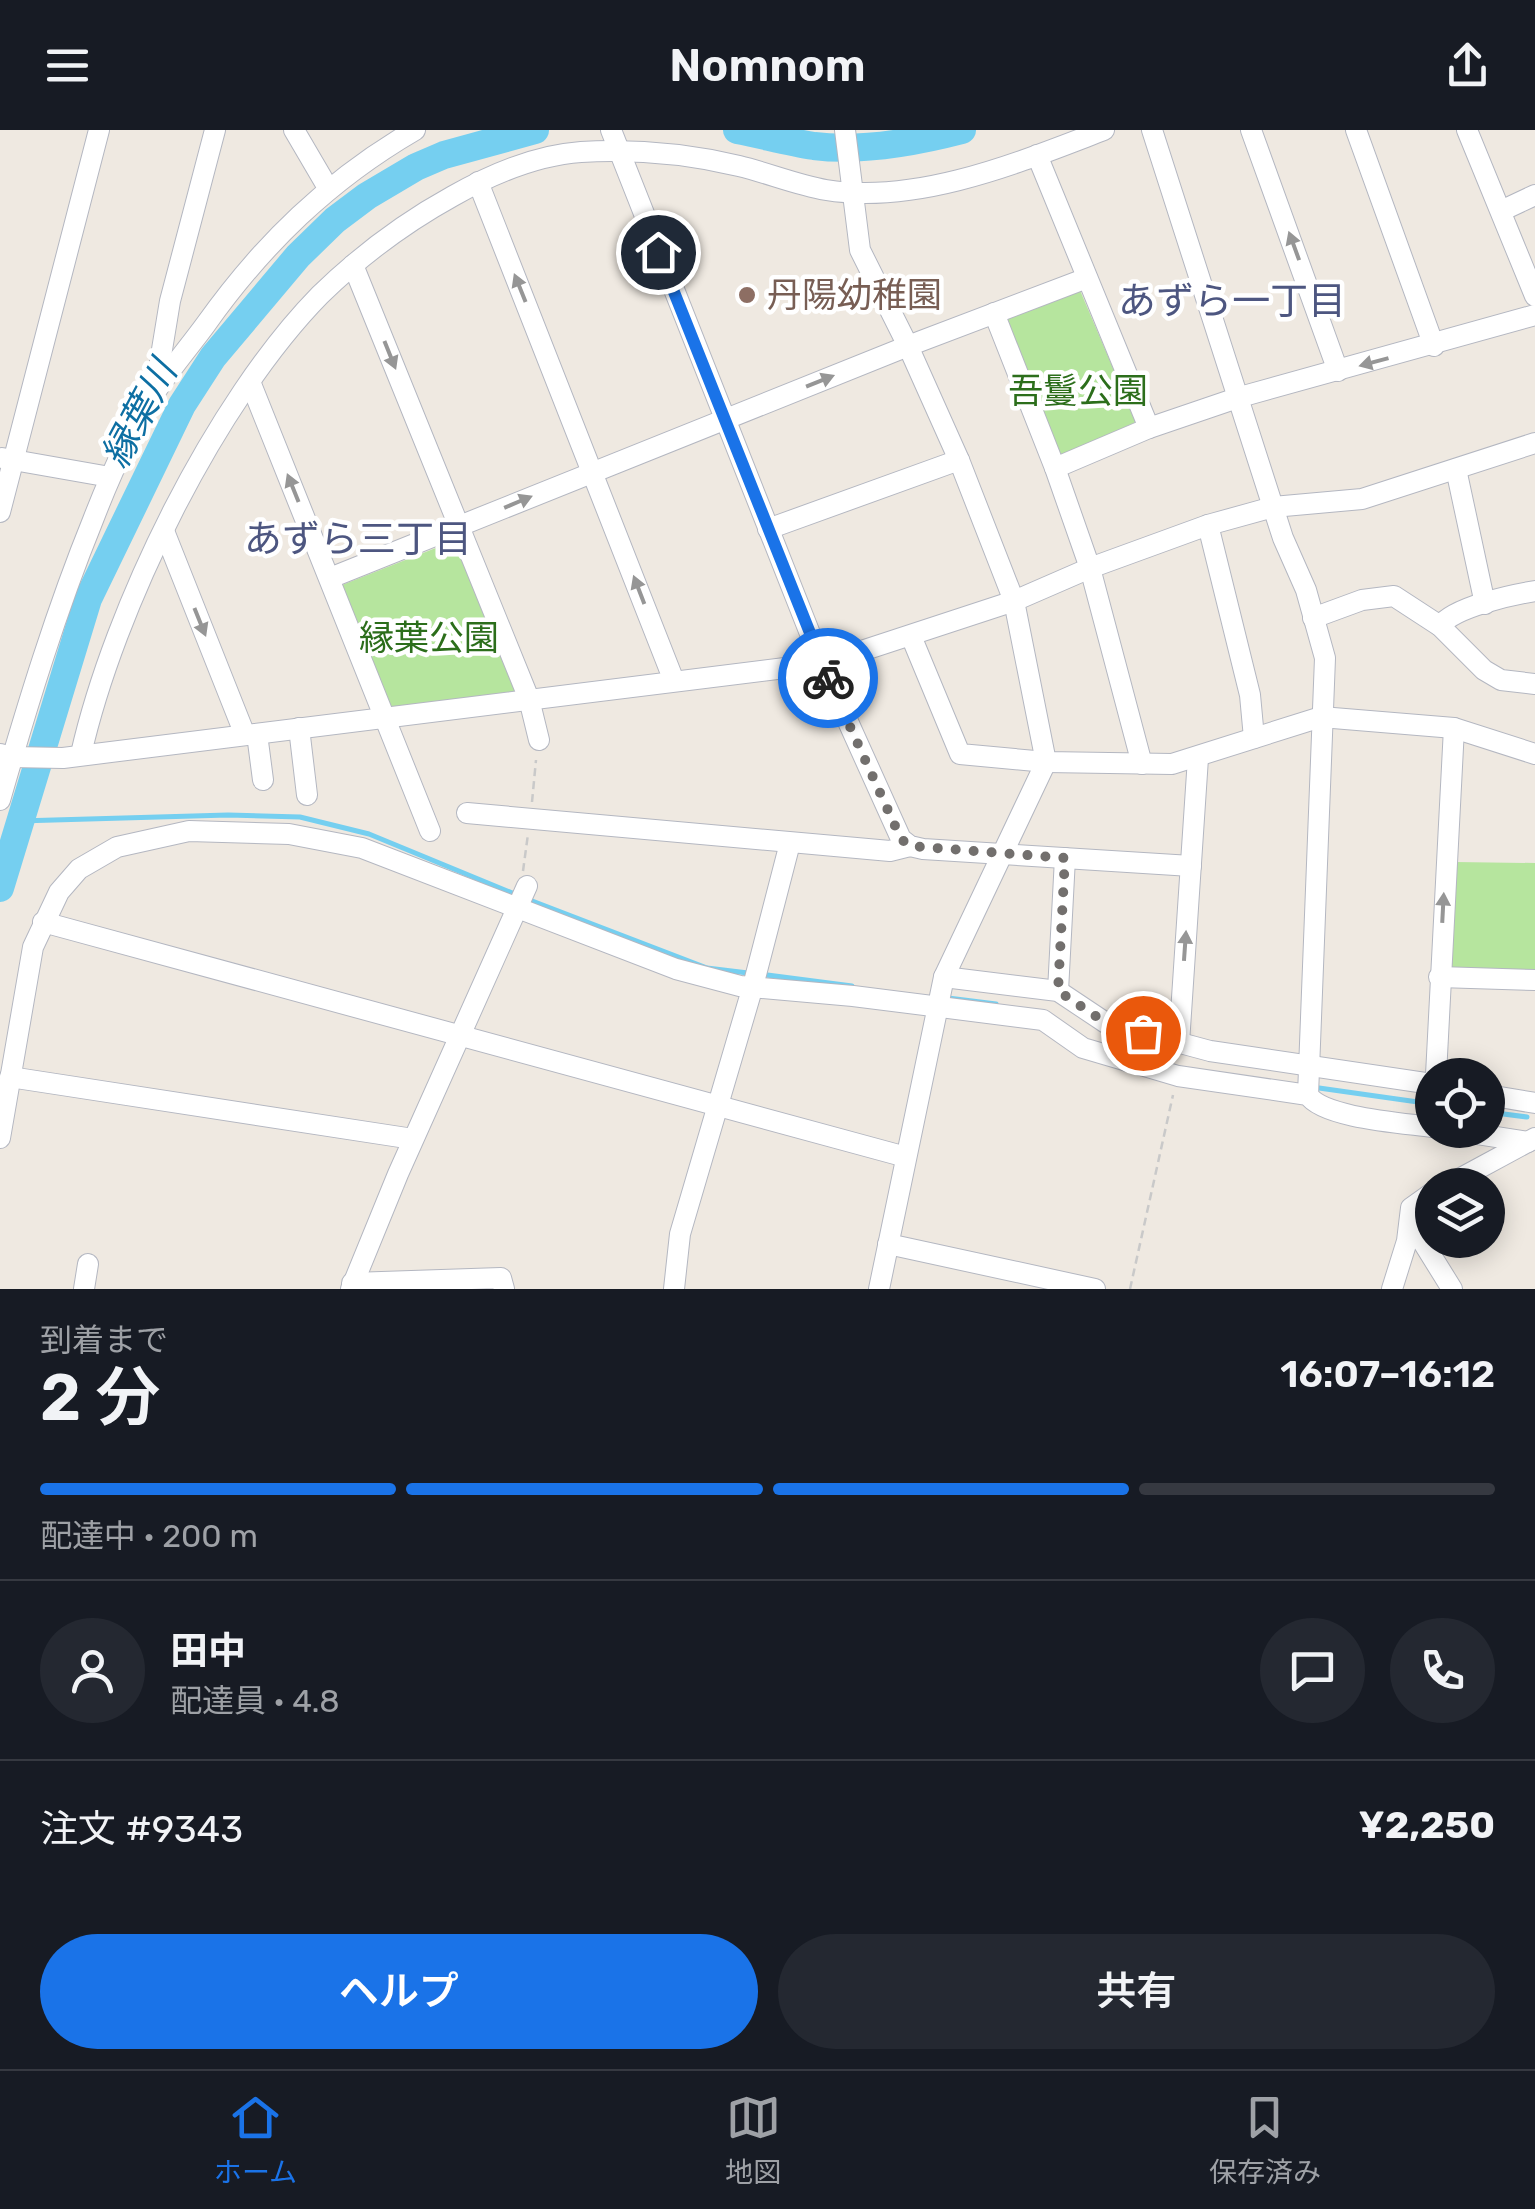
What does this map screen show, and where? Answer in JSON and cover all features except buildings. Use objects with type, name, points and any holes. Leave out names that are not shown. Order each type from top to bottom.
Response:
[{"type":"street","points":[[0,512],[7,459],[98,130]]},
{"type":"street","points":[[155,392],[170,301],[216,130]]},
{"type":"street","points":[[294,130],[328,188]]},
{"type":"street","points":[[0,800],[10,756],[54,623],[110,477],[155,392],[241,275],[286,226],[328,188],[414,130]]},
{"type":"street","points":[[826,130],[846,132],[860,250],[908,346],[1014,601],[1046,762],[940,994],[879,1289]]},
{"type":"street","points":[[72,756],[164,531],[209,448],[250,384],[318,297],[353,265],[389,236],[478,182],[542,159],[614,140],[827,190],[852,182],[949,182],[1037,156],[1104,130]]},
{"type":"street","points":[[1152,130],[1325,658],[1309,1082],[1315,1104],[1415,1124]]},
{"type":"street","points":[[1251,130],[1338,371]]},
{"type":"street","points":[[1356,130],[1434,346]]},
{"type":"street","points":[[1466,130],[1535,296]]},
{"type":"street","points":[[614,140],[822,664],[901,839],[910,846]]},
{"type":"street","points":[[1037,156],[1148,428]]},
{"type":"street","points":[[478,182],[674,681]]},
{"type":"street","points":[[1501,211],[1535,195]]},
{"type":"street","points":[[353,265],[529,699],[540,740]]},
{"type":"street","points":[[330,578],[593,470],[1087,278]]},
{"type":"street","points":[[994,314],[1090,568],[1142,764]]},
{"type":"street","points":[[1055,468],[1148,428],[1240,397],[1535,316]]},
{"type":"street","points":[[250,384],[430,830]]},
{"type":"street","points":[[10,756],[72,756],[822,664],[1014,601],[1090,568],[1208,525],[1274,506],[1362,499],[1535,443]]},
{"type":"street","points":[[7,459],[110,477]]},
{"type":"street","points":[[768,529],[958,460]]},
{"type":"street","points":[[1456,469],[1485,604]]},
{"type":"street","points":[[1208,525],[1250,695],[1254,738]]},
{"type":"street","points":[[164,531],[251,735],[263,780]]},
{"type":"street","points":[[1440,626],[1445,619],[1485,604],[1535,591]]},
{"type":"street","points":[[1314,618],[1362,600],[1394,596],[1440,626],[1484,670],[1501,680],[1535,684]]},
{"type":"street","points":[[910,636],[960,754],[1046,762],[1172,764],[1321,717],[1454,728],[1535,754]]},
{"type":"street","points":[[298,728],[307,794]]},
{"type":"street","points":[[1437,1058],[1454,728]]},
{"type":"street","points":[[1179,1043],[1198,758]]},
{"type":"street","points":[[466,813],[890,851],[910,846],[1191,866]]},
{"type":"street","points":[[0,1138],[33,947],[59,892],[80,870],[116,847],[189,831],[288,834],[362,848],[522,896],[676,969],[740,986],[755,978],[940,994],[1058,991],[1106,1023],[1309,1082]]},
{"type":"street","points":[[674,1289],[680,1234],[790,843]]},
{"type":"street","points":[[1058,991],[1065,858]]},
{"type":"street","points":[[504,1289],[501,1278],[352,1286],[522,896]]},
{"type":"street","points":[[43,922],[906,1157]]},
{"type":"street","points":[[1439,976],[1535,980]]},
{"type":"street","points":[[940,994],[975,1010],[1043,1020],[1083,1048],[1178,1076],[1415,1084]]},
{"type":"street","points":[[10,1077],[414,1139]]},
{"type":"street","points":[[1505,1098],[1535,1102]]},
{"type":"street","points":[[1505,1139],[1533,1144]]},
{"type":"street","points":[[1483,1168],[1533,1144]]},
{"type":"street","points":[[1392,1289],[1415,1206]]},
{"type":"street","points":[[1412,1223],[1452,1289]]},
{"type":"street","points":[[888,1244],[1030,1282],[1095,1289]]},
{"type":"street","points":[[84,1289],[88,1264]]},
{"type":"path","points":[[1130,1289],[1178,1076]]},
{"type":"green space","name":"吾鬘公園","points":[[1079,288],[1136,422],[1058,457],[1003,317]]},
{"type":"green space","name":"縁葉公園","points":[[456,540],[517,691],[390,707],[342,585]]},
{"type":"green space","points":[[1455,862],[1535,863],[1535,973],[1449,971]]},
{"type":"waterway","name":"縁葉川","points":[[0,888],[88,599],[182,405],[213,357],[298,256],[367,196],[444,155],[535,130]]},
{"type":"waterway","name":"縁葉川","points":[[737,130],[814,146],[850,148],[907,142],[962,130]]},
{"type":"waterway","points":[[19,821],[228,815],[300,817],[369,834],[517,895]]},
{"type":"waterway","points":[[527,899],[707,968],[748,973]]},
{"type":"waterway","points":[[759,974],[852,986]]},
{"type":"waterway","points":[[948,998],[996,1004]]},
{"type":"waterway","points":[[1312,1087],[1415,1102]]},
{"type":"waterway","points":[[1505,1114],[1527,1117]]},
{"type":"way so far","points":[[828,678],[901,839],[910,846],[1065,858],[1058,991],[1106,1023],[1143,1033]]},
{"type":"place","name":"丹陽幼稚園","points":[[747,295]]},
{"type":"district","name":"あずら一丁目","points":[[1232,301]]},
{"type":"district","name":"あずら三丁目","points":[[358,539]]},
{"type":"route","points":[[658,252],[828,678]]}]
